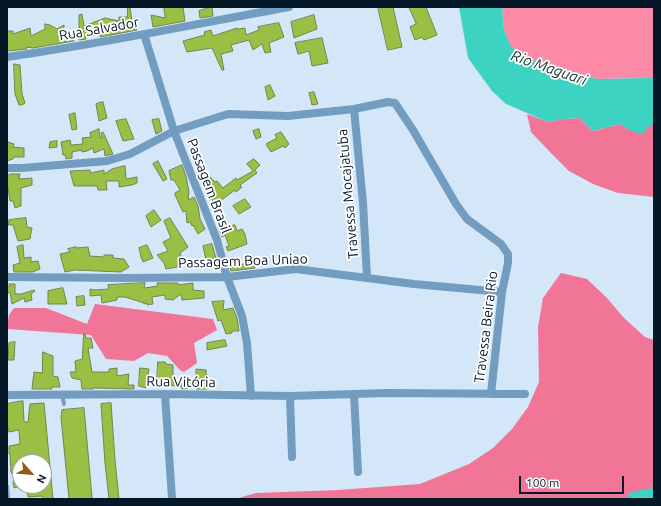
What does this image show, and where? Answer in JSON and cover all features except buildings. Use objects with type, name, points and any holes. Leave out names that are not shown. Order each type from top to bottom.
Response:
[{"type":"street","name":"Rua Salvador","points":[[7,57],[103,43],[289,7]]},
{"type":"street","name":"Passagem Brasil","points":[[144,34],[174,130],[216,240],[227,276],[242,316],[247,343],[251,396]]},
{"type":"street","name":"Travessa Beira Rio","points":[[354,108],[388,102],[395,103],[456,204],[467,219],[505,248],[508,254],[508,263],[502,292],[491,394]]},
{"type":"street","points":[[7,168],[107,161],[130,154],[174,130],[228,114],[276,116],[354,108]]},
{"type":"street","name":"Travessa Mocajatuba","points":[[354,108],[363,203],[367,277]]},
{"type":"street","name":"Passagem Boa Uniao","points":[[7,277],[128,278],[227,276],[296,269],[414,284],[502,292]]},
{"type":"street","points":[[165,394],[172,499]]},
{"type":"street","name":"Rua Vitória","points":[[7,395],[165,394],[290,396],[354,394],[525,394]]},
{"type":"street","points":[[354,394],[358,472]]},
{"type":"street","points":[[290,396],[292,457]]},
{"type":"lane","points":[[62,395],[64,404]]},
{"type":"lane","points":[[7,486],[8,499]]},
{"type":"shaded area","points":[[502,7],[654,7],[654,78],[597,79],[543,65],[524,58],[510,45],[504,29]]},
{"type":"shaded area","points":[[527,114],[548,122],[562,119],[580,118],[593,131],[620,124],[629,130],[654,123],[654,197],[618,193],[593,184],[569,171],[531,132]]},
{"type":"shaded area","points":[[561,273],[587,279],[607,298],[624,318],[645,337],[654,340],[654,499],[235,499],[256,493],[338,490],[420,484],[469,464],[493,448],[512,429],[528,407],[539,382],[538,327],[543,298]]},
{"type":"shaded area","points":[[95,304],[213,319],[217,330],[194,343],[197,363],[184,372],[180,370],[167,356],[148,353],[134,361],[106,359],[91,335],[7,329],[9,315],[14,308],[46,308],[87,324]]},
{"type":"water","name":"Rio Maguari","points":[[459,7],[502,7],[504,29],[510,45],[524,58],[543,65],[597,79],[654,78],[654,123],[641,134],[629,130],[620,124],[593,131],[580,118],[562,119],[548,122],[506,104],[492,91],[468,58]]},
{"type":"waterway","points":[[634,498],[654,494]]}]
